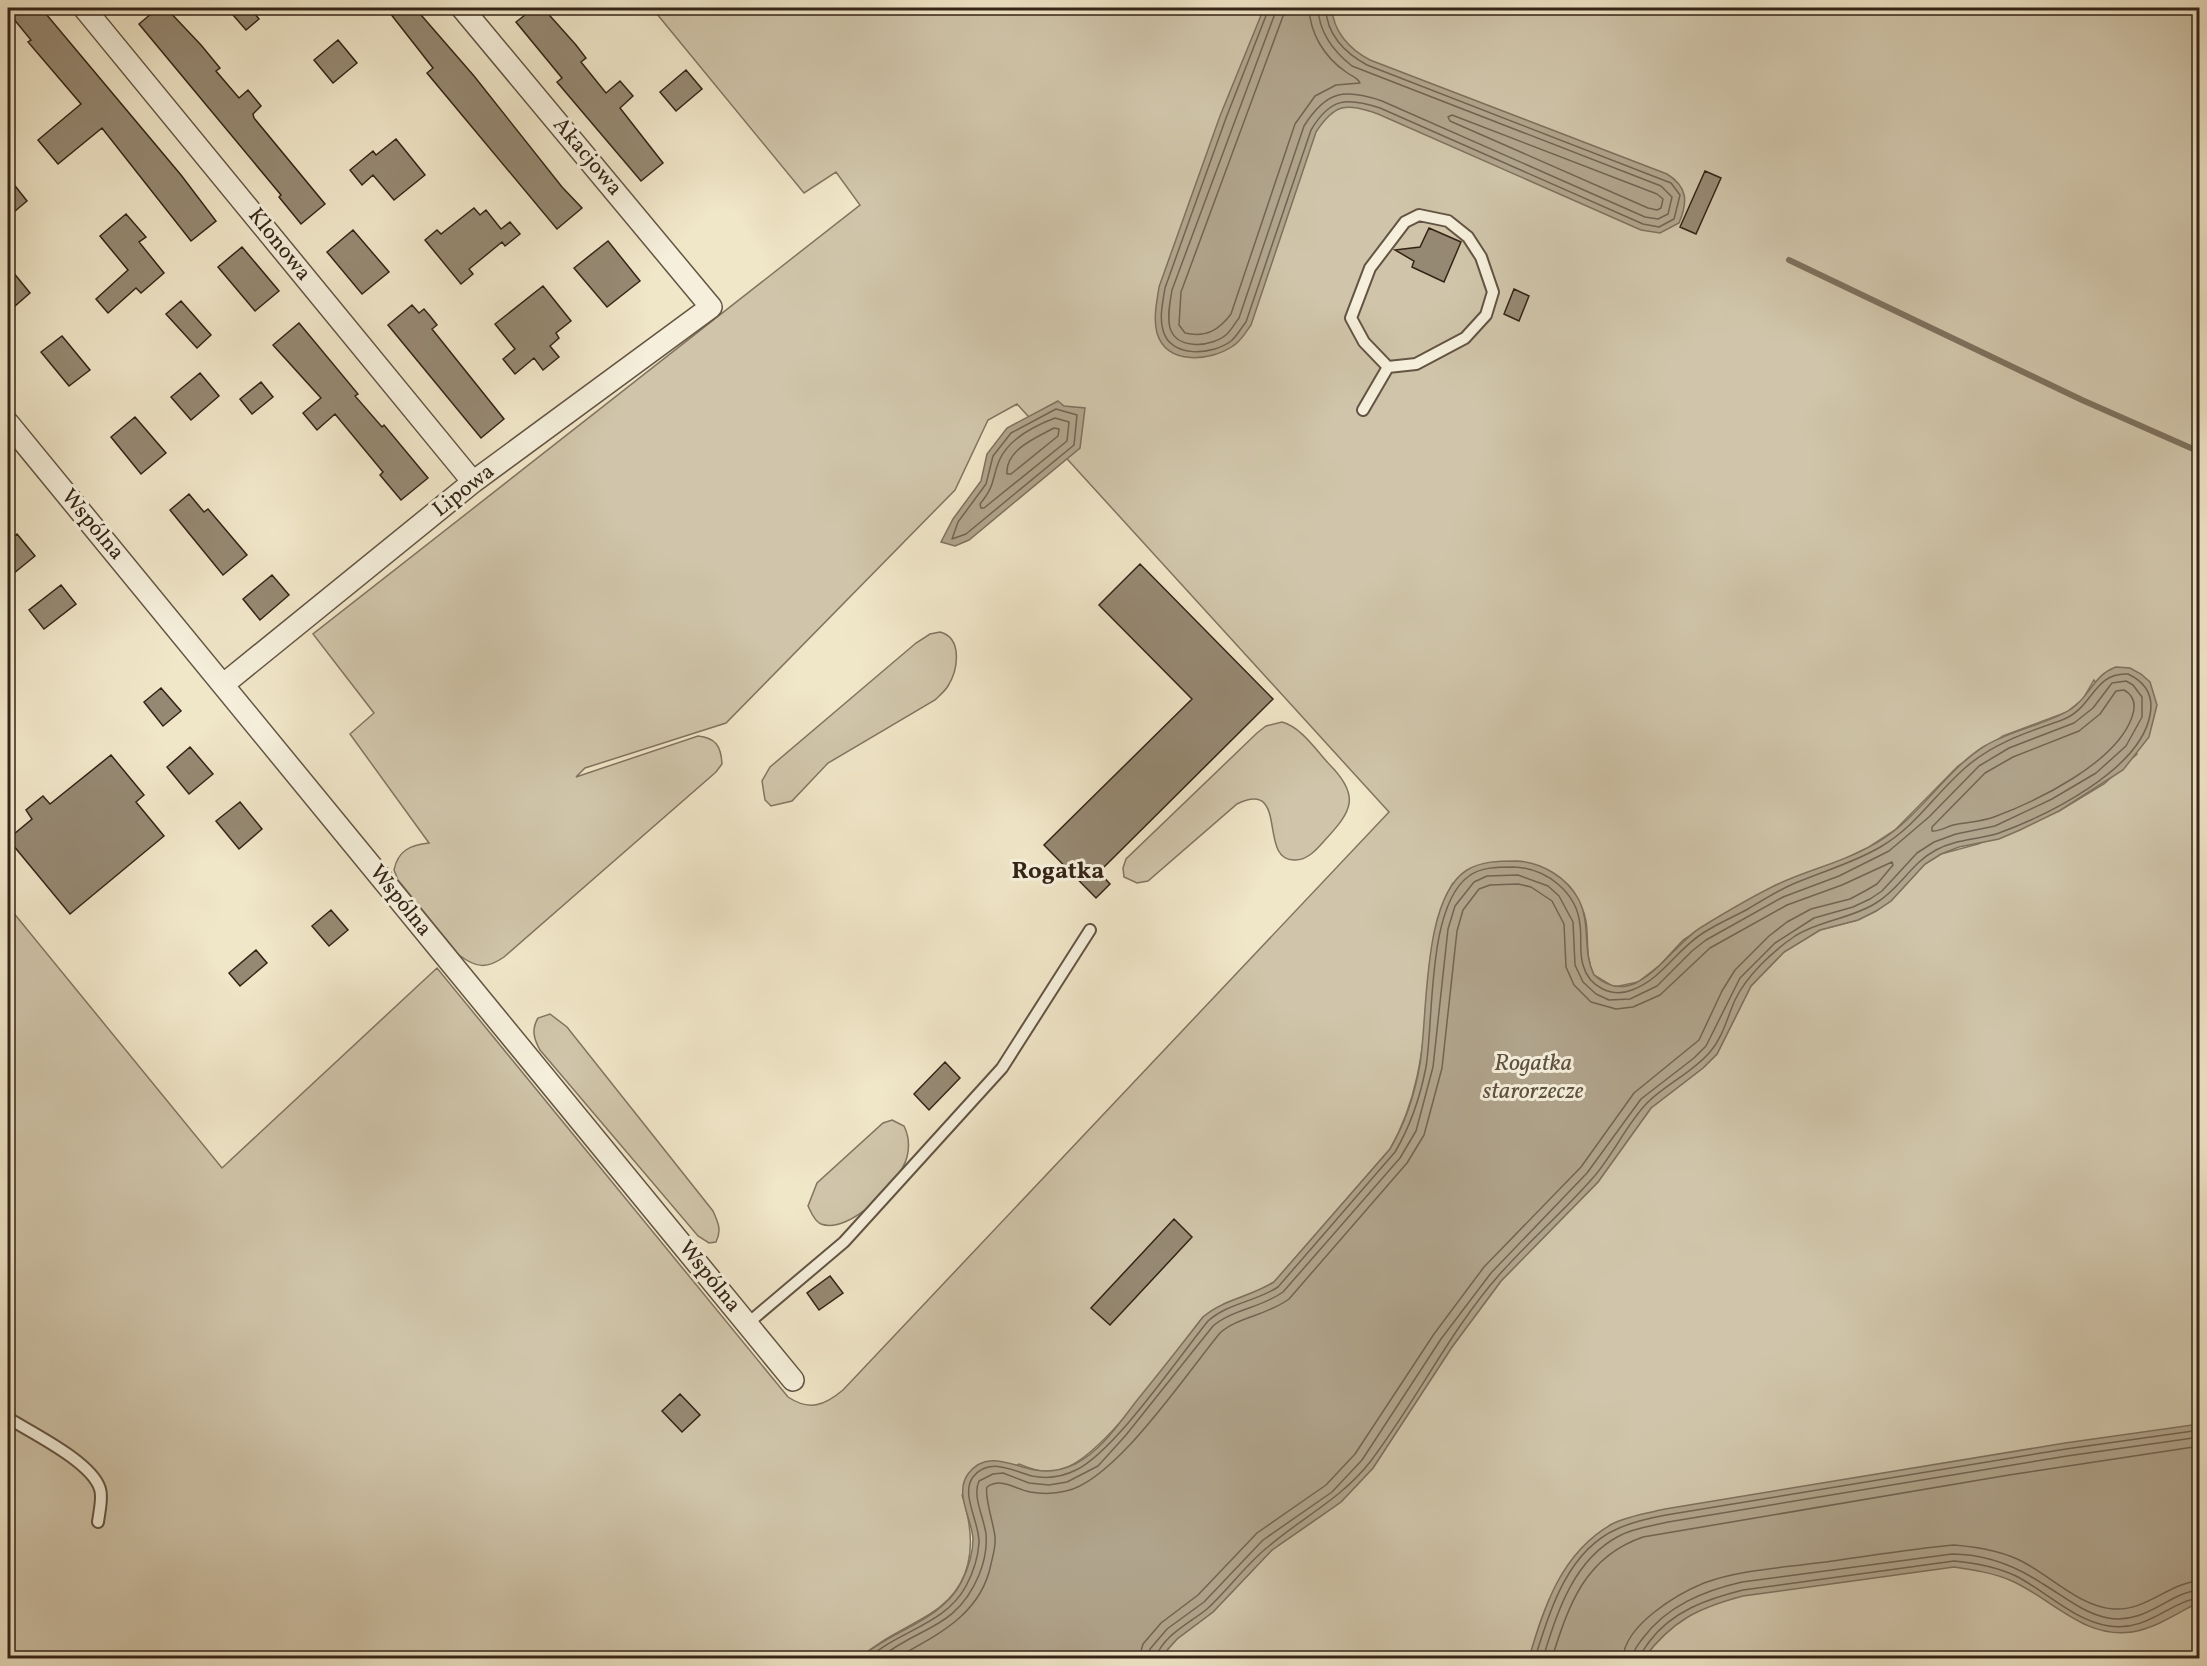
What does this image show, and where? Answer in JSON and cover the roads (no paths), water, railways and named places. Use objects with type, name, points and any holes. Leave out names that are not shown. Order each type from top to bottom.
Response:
[{"type":"street","name":"Klonowa","points":[[84,8],[473,482]]},
{"type":"street","name":"Akacjowa","points":[[462,8],[711,307]]},
{"type":"street","name":"Lipowa","points":[[224,684],[473,482],[711,307]]},
{"type":"street","name":"Wspólna","points":[[8,423],[793,1380]]},
{"type":"lane","points":[[1419,215],[1448,221],[1468,237],[1481,257],[1493,291],[1486,315],[1465,338],[1416,364],[1388,367],[1364,342],[1351,318],[1370,268],[1405,222],[1419,215]]},
{"type":"lane","points":[[1363,410],[1388,367]]},
{"type":"lane","points":[[747,1324],[844,1242],[1002,1068],[1090,930]]},
{"type":"lane","points":[[8,1418],[57,1448],[92,1474],[101,1491],[98,1522]]},
{"type":"water","points":[[1264,8],[1332,8],[1339,32],[1349,45],[1370,60],[1667,174],[1679,184],[1684,196],[1684,208],[1679,223],[1660,233],[1641,230],[1378,114],[1357,108],[1342,108],[1329,115],[1316,132],[1251,325],[1245,334],[1233,346],[1213,355],[1190,358],[1170,351],[1162,344],[1157,333],[1155,321],[1159,287],[1220,116]]},
{"type":"water","points":[[1058,401],[1064,406],[1085,408],[1080,448],[969,540],[955,546],[941,542],[953,519],[981,481],[987,454],[1007,428]]},
{"type":"water","name":"Rogatka starorzecze","points":[[2116,667],[2130,668],[2150,682],[2157,705],[2149,737],[2123,770],[2059,811],[2020,830],[1999,839],[1959,847],[1941,854],[1925,864],[1891,901],[1876,911],[1858,920],[1820,930],[1784,952],[1751,986],[1717,1054],[1703,1068],[1651,1108],[1598,1182],[1501,1281],[1452,1347],[1373,1468],[1341,1502],[1272,1550],[1213,1612],[1177,1639],[1160,1658],[860,1658],[941,1607],[961,1583],[972,1551],[973,1539],[963,1489],[964,1481],[975,1466],[983,1462],[1000,1461],[1040,1471],[1050,1471],[1070,1466],[1085,1458],[1110,1435],[1203,1317],[1220,1306],[1274,1282],[1390,1149],[1413,1097],[1418,1075],[1434,931],[1442,905],[1452,884],[1467,870],[1485,863],[1516,861],[1535,864],[1552,872],[1568,884],[1583,909],[1588,957],[1594,975],[1609,985],[1624,986],[1638,982],[1651,973],[1688,937],[1745,901],[1781,883],[1845,858],[1882,839],[1906,821],[1959,766],[1983,747],[2071,709],[2102,675]]},
{"type":"water","points":[[2199,1424],[2199,1602],[2150,1627],[2132,1632],[2115,1633],[2099,1630],[2083,1624],[2012,1581],[1991,1574],[1954,1567],[1743,1596],[1713,1605],[1688,1617],[1665,1634],[1644,1658],[1529,1658],[1548,1601],[1567,1566],[1594,1536],[1624,1519],[1665,1509],[2065,1443]]},
{"type":"waterway","points":[[1789,260],[2082,400],[2200,452]]},
{"type":"district","name":"Rogatka","points":[[1058,872]]}]
